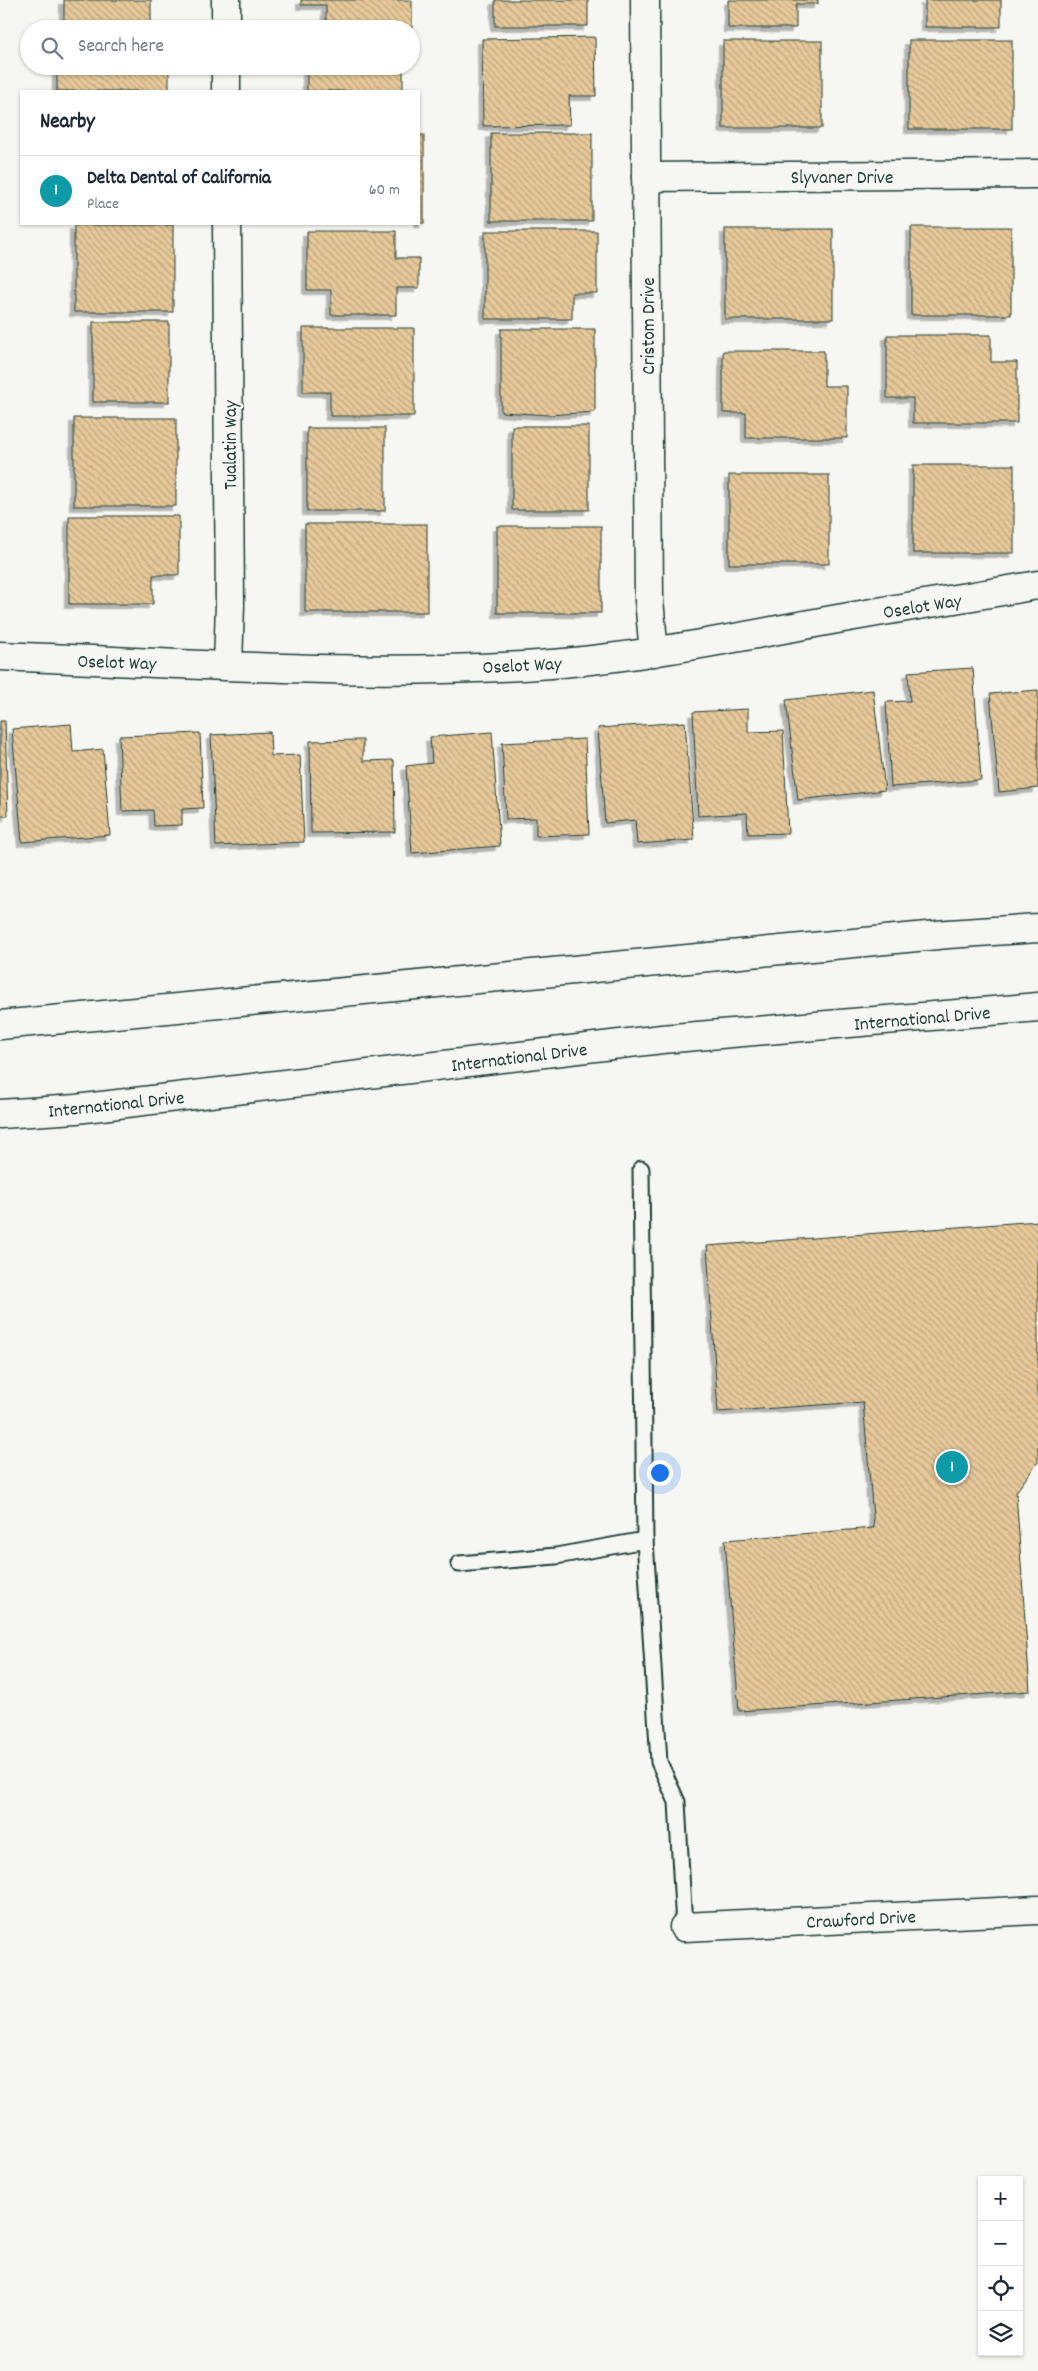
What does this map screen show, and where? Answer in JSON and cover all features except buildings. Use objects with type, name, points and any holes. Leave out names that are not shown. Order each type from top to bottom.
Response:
[{"type":"street","points":[[226,0],[226,20]]},
{"type":"street","name":"Cristom Drive","points":[[645,0],[649,600],[654,652]]},
{"type":"street","points":[[226,75],[226,90]]},
{"type":"street","name":"Slyvaner Drive","points":[[646,177],[1038,174]]},
{"type":"street","name":"Tualatin Way","points":[[227,225],[230,604],[228,665]]},
{"type":"street","name":"Oselot Way","points":[[0,656],[414,670],[551,664],[654,652],[920,604],[1038,585]]},
{"type":"street","points":[[0,1025],[948,934],[1038,928]]},
{"type":"street","name":"International Drive","points":[[0,1114],[76,1109],[662,1039],[1038,1007]]},
{"type":"street","name":"Crawford Drive","points":[[684,1927],[1038,1910]]},
{"type":"lane","points":[[641,1169],[645,1540],[659,1762],[677,1802],[684,1927]]},
{"type":"lane","points":[[458,1564],[556,1556],[645,1540]]},
{"type":"place","name":"Delta Dental of California","points":[[952,1467]]}]
